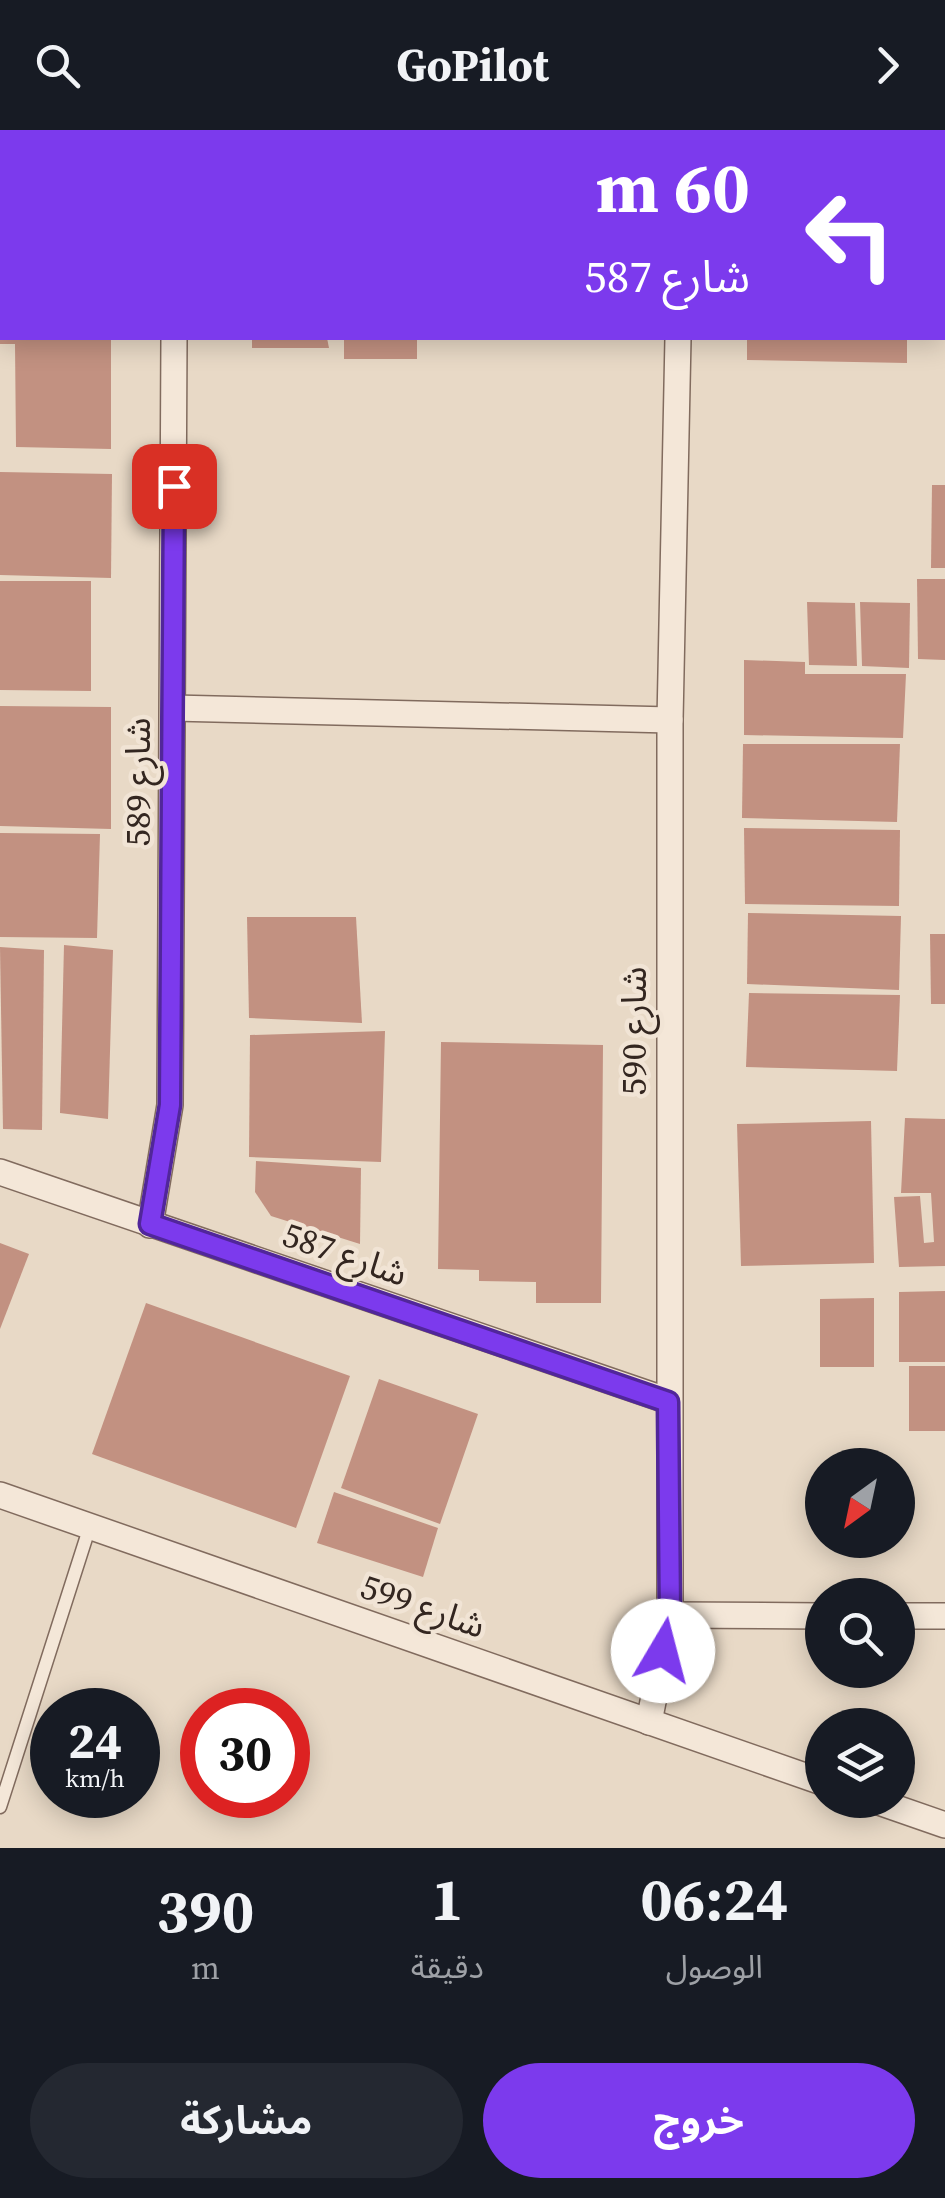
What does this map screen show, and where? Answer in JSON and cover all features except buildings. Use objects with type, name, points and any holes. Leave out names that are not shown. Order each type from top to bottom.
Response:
[{"type":"street","name":"شارع 589","points":[[150,1224],[170,1105],[174,340]]},
{"type":"street","name":"شارع 590","points":[[648,1722],[670,1615],[670,720],[678,340]]},
{"type":"street","points":[[173,708],[670,720]]},
{"type":"street","name":"شارع 587","points":[[0,1172],[668,1402]]},
{"type":"street","name":"شارع 599","points":[[0,1495],[805,1776]]},
{"type":"street","points":[[670,1615],[805,1616]]},
{"type":"street","points":[[915,1616],[945,1616]]},
{"type":"street","points":[[915,1815],[945,1825]]},
{"type":"lane","points":[[0,1808],[90,1526]]},
{"type":"route","points":[[174,486],[170,1105],[150,1224],[668,1402],[670,1615],[663,1651]]}]
